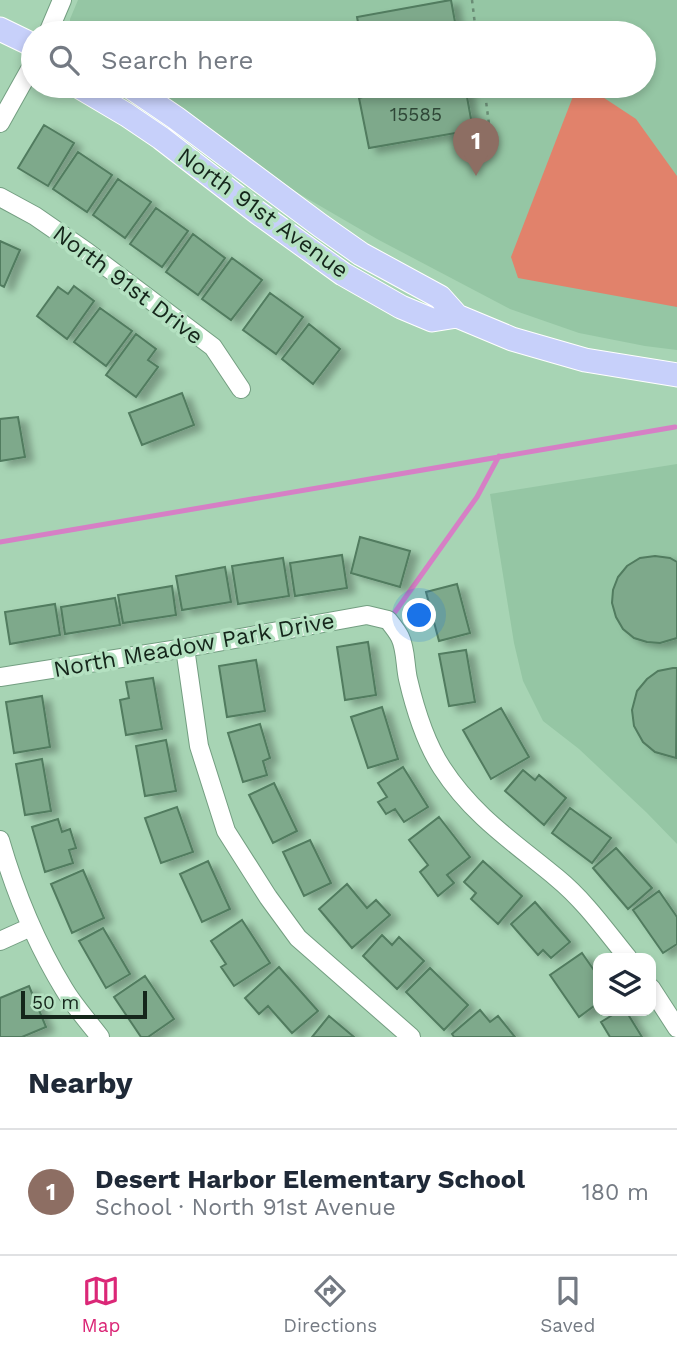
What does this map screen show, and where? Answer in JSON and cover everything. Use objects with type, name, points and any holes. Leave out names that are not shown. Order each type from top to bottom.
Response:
[{"type":"main road","points":[[0,29],[21,39]]},
{"type":"main road","name":"North 91st Avenue","points":[[98,98],[161,138],[343,274],[401,307],[432,320],[457,316]]},
{"type":"main road","name":"North 91st Avenue","points":[[146,98],[360,254],[440,297],[457,316],[512,339],[585,360],[677,375]]},
{"type":"main road","points":[[286,233],[301,211]]},
{"type":"street","points":[[53,21],[62,0]]},
{"type":"street","points":[[0,123],[21,85]]},
{"type":"street","name":"North 91st Drive","points":[[0,197],[34,216],[87,252],[213,348],[241,389]]},
{"type":"street","name":"North Meadow Park Drive","points":[[0,677],[185,648],[367,615],[388,620],[402,639],[416,709],[441,767],[474,809],[559,880],[588,909],[624,953]]},
{"type":"street","points":[[185,648],[199,746],[226,831],[298,938],[411,1037]]},
{"type":"street","points":[[0,840],[31,927],[65,990],[100,1037]]},
{"type":"street","points":[[0,941],[31,927]]},
{"type":"street","points":[[656,996],[677,1028]]},
{"type":"path","points":[[472,0],[475,21]]},
{"type":"path","points":[[486,98],[489,124]]},
{"type":"shaded area","points":[[78,0],[677,0],[677,350],[579,333],[510,309],[377,239],[296,192],[167,98],[656,98],[656,21],[70,19]]},
{"type":"shaded area","points":[[572,98],[604,98],[636,119],[677,176],[677,307],[518,278],[511,257]]},
{"type":"shaded area","points":[[677,464],[677,844],[579,749],[543,721],[523,681],[514,643],[490,494]]},
{"type":"building","points":[[451,0],[455,21],[358,21],[357,17]]},
{"type":"building","points":[[359,98],[467,98],[473,130],[369,148]]},
{"type":"building","points":[[44,125],[74,143],[48,186],[18,168]]},
{"type":"building","points":[[78,152],[112,175],[87,212],[53,189]]},
{"type":"building","points":[[118,179],[151,202],[125,238],[93,215]]},
{"type":"building","points":[[156,208],[188,231],[162,267],[130,244]]},
{"type":"building","points":[[193,234],[225,258],[198,295],[166,272]]},
{"type":"building","points":[[0,241],[20,250],[4,287],[0,285]]},
{"type":"building","points":[[232,258],[262,280],[231,320],[202,299]]},
{"type":"building","points":[[74,286],[94,301],[67,339],[37,316],[58,287],[68,294]]},
{"type":"building","points":[[270,293],[303,317],[276,354],[243,330]]},
{"type":"building","points":[[100,308],[132,331],[106,366],[74,342]]},
{"type":"building","points":[[309,324],[340,349],[313,384],[282,359]]},
{"type":"building","points":[[136,334],[156,349],[148,360],[158,367],[136,397],[106,375]]},
{"type":"building","points":[[182,393],[194,425],[142,445],[129,413]]},
{"type":"building","points":[[18,417],[25,457],[0,461],[0,419]]},
{"type":"building","points":[[360,537],[410,551],[400,587],[351,573]]},
{"type":"building","points":[[342,555],[347,588],[295,596],[290,563]]},
{"type":"building","points":[[655,556],[677,562],[677,638],[660,643],[634,638],[623,629],[612,603],[618,577],[627,566],[640,558]]},
{"type":"building","points":[[283,558],[289,596],[238,604],[232,566]]},
{"type":"building","points":[[225,567],[231,602],[182,610],[176,576]]},
{"type":"building","points":[[457,584],[470,633],[439,641],[426,592]]},
{"type":"building","points":[[172,586],[176,615],[123,623],[118,595]]},
{"type":"building","points":[[115,598],[120,625],[65,634],[61,607]]},
{"type":"building","points":[[55,604],[60,635],[10,644],[5,612]]},
{"type":"building","points":[[368,642],[376,695],[345,700],[337,647]]},
{"type":"building","points":[[466,650],[475,702],[449,706],[439,654]]},
{"type":"building","points":[[256,660],[265,711],[227,717],[219,666]]},
{"type":"building","points":[[677,668],[676,758],[655,752],[643,742],[634,726],[632,710],[637,691],[647,679],[658,671]]},
{"type":"building","points":[[153,678],[162,729],[126,735],[120,700],[129,698],[126,682]]},
{"type":"building","points":[[42,696],[50,747],[14,753],[6,702]]},
{"type":"building","points":[[382,707],[398,759],[368,768],[351,717]]},
{"type":"building","points":[[501,708],[529,757],[491,779],[463,730]]},
{"type":"building","points":[[260,724],[270,758],[263,761],[267,775],[243,782],[228,733]]},
{"type":"building","points":[[166,740],[176,791],[145,796],[136,746]]},
{"type":"building","points":[[42,759],[51,811],[25,815],[16,764]]},
{"type":"building","points":[[403,767],[428,807],[404,822],[395,809],[386,814],[378,802],[387,797],[378,783]]},
{"type":"building","points":[[523,770],[535,780],[539,775],[566,798],[544,825],[505,791]]},
{"type":"building","points":[[274,783],[297,831],[273,843],[249,795]]},
{"type":"building","points":[[177,807],[193,852],[161,863],[145,818]]},
{"type":"building","points":[[570,808],[611,838],[592,863],[552,833]]},
{"type":"building","points":[[439,817],[470,857],[447,875],[454,883],[438,896],[420,872],[428,865],[409,840]]},
{"type":"building","points":[[58,819],[62,832],[70,829],[76,848],[69,850],[73,863],[45,872],[32,827]]},
{"type":"building","points":[[310,840],[331,883],[304,896],[283,852]]},
{"type":"building","points":[[616,848],[652,888],[628,909],[593,868]]},
{"type":"building","points":[[208,861],[230,909],[202,922],[180,874]]},
{"type":"building","points":[[483,861],[522,896],[498,924],[471,899],[476,893],[464,882]]},
{"type":"building","points":[[83,870],[104,918],[72,933],[51,884]]},
{"type":"building","points":[[347,884],[367,908],[376,900],[390,915],[352,948],[319,909]]},
{"type":"building","points":[[659,891],[677,917],[677,944],[663,953],[633,910]]},
{"type":"building","points":[[535,902],[570,942],[551,958],[543,950],[538,955],[511,924]]},
{"type":"building","points":[[242,920],[270,963],[234,986],[221,967],[226,964],[211,941]]},
{"type":"building","points":[[103,928],[130,974],[106,988],[79,941]]},
{"type":"building","points":[[382,935],[392,945],[399,937],[424,961],[397,989],[363,956]]},
{"type":"building","points":[[582,953],[593,969],[593,1007],[579,1017],[550,975]]},
{"type":"building","points":[[279,967],[318,1011],[292,1033],[268,1006],[259,1014],[245,998]]},
{"type":"building","points":[[430,968],[468,1005],[444,1030],[406,992]]},
{"type":"building","points":[[145,976],[174,1019],[148,1037],[141,1037],[114,997]]},
{"type":"building","points":[[29,986],[46,1027],[22,1037],[0,1037],[0,998]]},
{"type":"building","points":[[480,1010],[490,1022],[498,1016],[515,1037],[454,1037],[452,1034]]},
{"type":"building","points":[[329,1016],[354,1037],[312,1037]]},
{"type":"building","points":[[611,1016],[629,1016],[642,1037],[610,1037],[601,1022]]},
{"type":"waterway","points":[[0,542],[675,427]]},
{"type":"waterway","points":[[395,612],[477,497],[499,456]]},
{"type":"place","name":"Desert Harbor Elementary School","points":[[476,176]]}]
